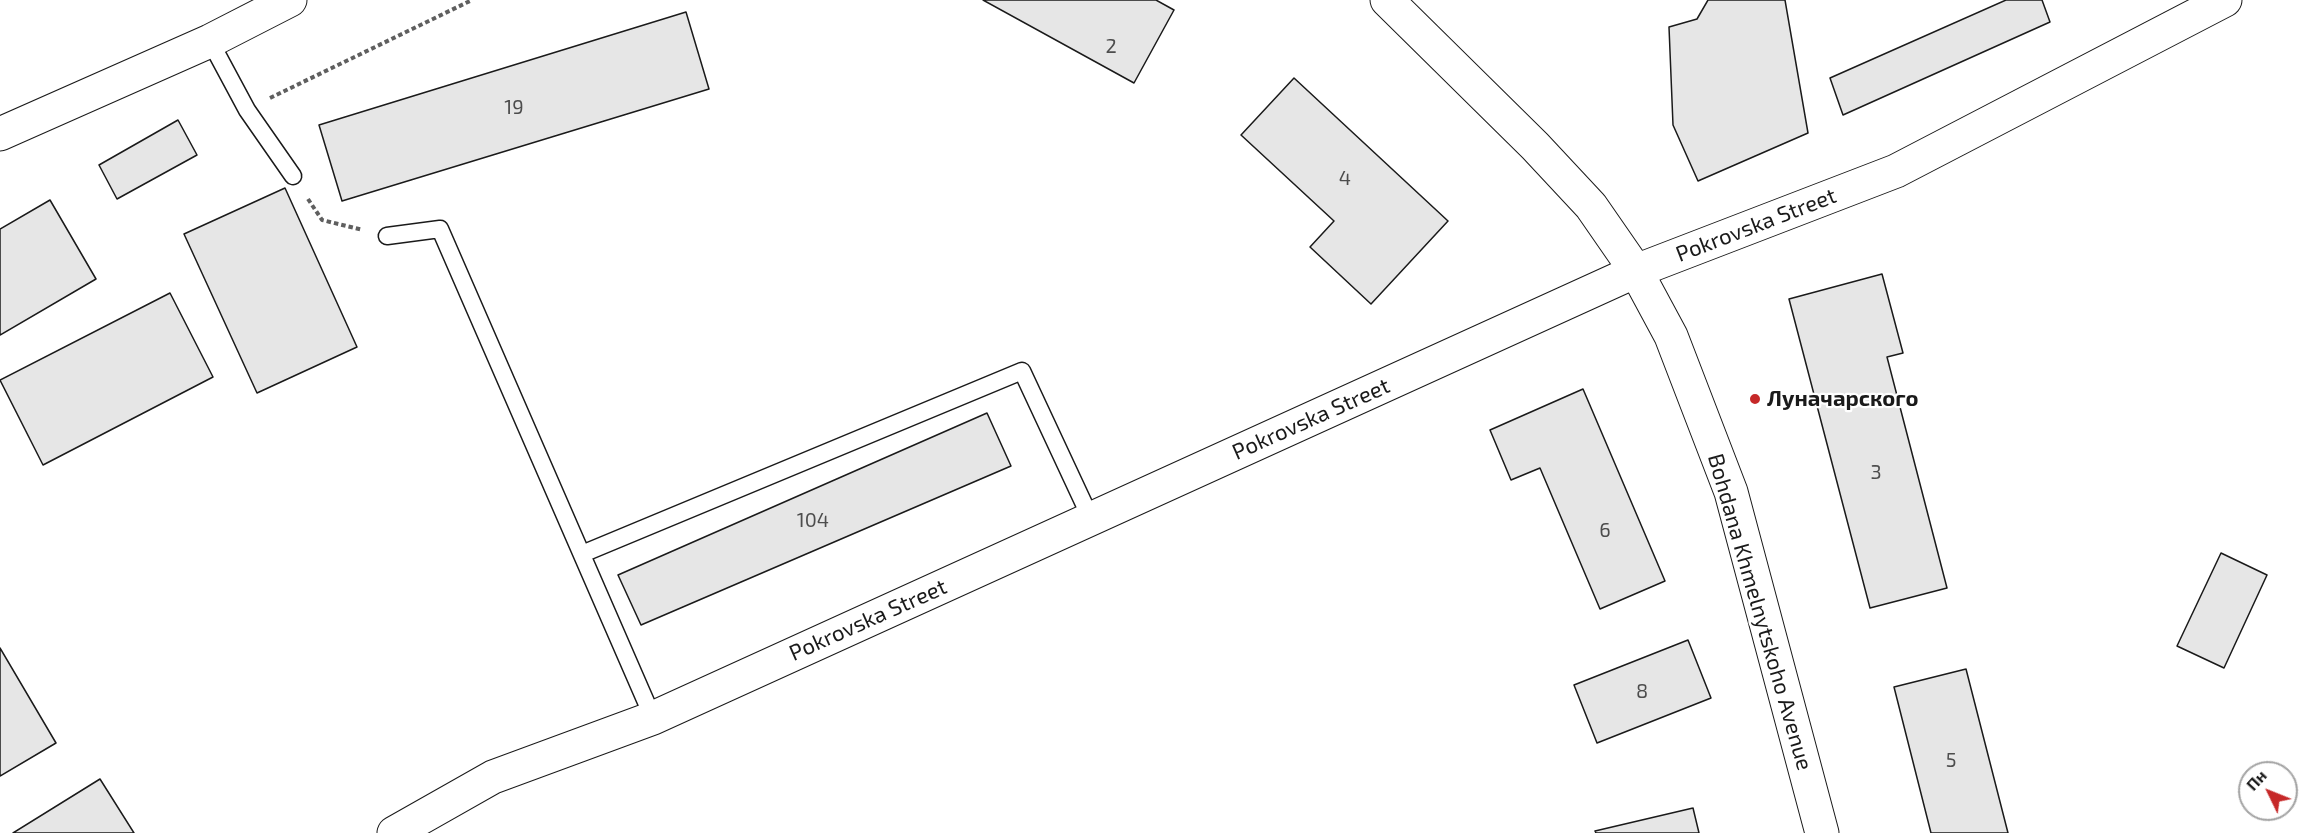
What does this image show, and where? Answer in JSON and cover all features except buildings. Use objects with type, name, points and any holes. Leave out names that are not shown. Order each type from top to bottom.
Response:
[{"type":"main road","points":[[0,134],[210,41],[290,0]]},
{"type":"main road","name":"Bohdana Khmelnytskoho Avenue","points":[[1387,0],[1535,146],[1591,206],[1636,271],[1671,336],[1731,492],[1822,833]]},
{"type":"main road","name":"Pokrovska Street","points":[[394,833],[493,777],[653,718],[1636,271],[1896,171],[2225,0]]},
{"type":"lane","points":[[210,41],[246,110],[292,176]]},
{"type":"lane","points":[[387,236],[440,229],[653,718]]},
{"type":"lane","points":[[582,554],[1022,371],[1092,519]]},
{"type":"path","points":[[246,110],[472,0]]},
{"type":"path","points":[[321,220],[387,236]]},
{"type":"place","name":"Луначарского","points":[[1755,399]]}]
